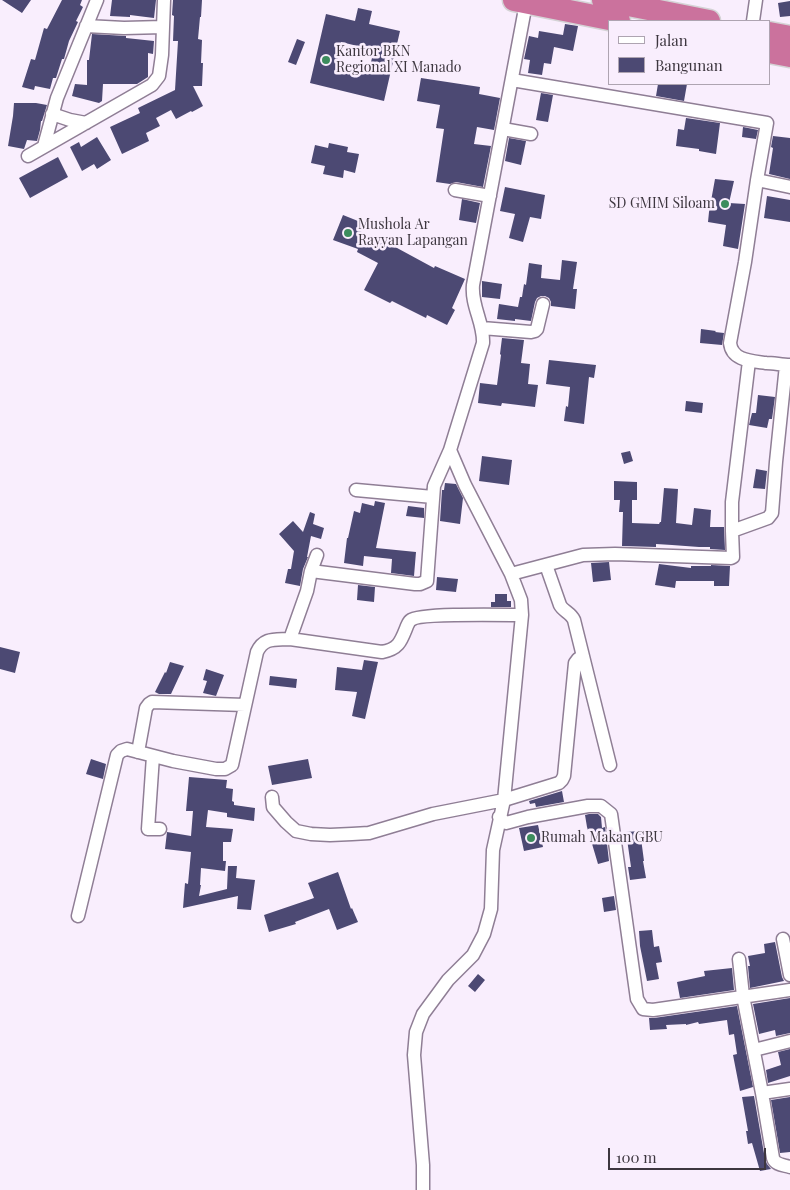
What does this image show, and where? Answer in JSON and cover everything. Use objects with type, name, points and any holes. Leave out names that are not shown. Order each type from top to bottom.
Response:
[{"type":"highway","points":[[603,0],[704,20]]},
{"type":"highway","points":[[523,1],[615,20]]},
{"type":"highway","points":[[770,33],[790,37]]},
{"type":"highway","points":[[770,52],[790,56]]},
{"type":"street","points":[[44,146],[52,114],[72,59],[97,0]]},
{"type":"street","points":[[28,156],[152,85],[159,76],[162,55],[164,0]]},
{"type":"street","points":[[753,20],[756,0]]},
{"type":"street","points":[[311,572],[415,584],[425,582],[428,578],[434,486],[450,450],[483,343],[482,328],[472,293],[512,80],[523,1]]},
{"type":"street","points":[[86,26],[124,28],[163,27]]},
{"type":"street","points":[[512,80],[767,123],[730,344],[734,354],[741,359],[788,365],[776,462],[772,513],[768,518],[732,531]]},
{"type":"street","points":[[52,114],[86,123]]},
{"type":"street","points":[[503,128],[531,134]]},
{"type":"street","points":[[757,180],[790,187]]},
{"type":"street","points":[[455,190],[490,196]]},
{"type":"street","points":[[482,328],[535,331],[543,304]]},
{"type":"street","points":[[511,574],[583,555],[731,558],[733,555],[732,502],[749,361]]},
{"type":"street","points":[[423,1190],[423,1164],[414,1055],[416,1032],[423,1014],[448,980],[473,955],[484,934],[491,909],[494,850],[504,800],[522,615],[521,600],[511,574],[465,485],[450,450]]},
{"type":"street","points":[[356,490],[433,497]]},
{"type":"street","points":[[290,639],[317,555]]},
{"type":"street","points":[[546,565],[560,605],[573,618],[610,765]]},
{"type":"street","points":[[78,916],[117,755],[127,749],[216,769],[225,769],[232,765],[257,652],[264,642],[290,639],[382,652],[390,651],[398,644],[408,622],[413,618],[440,615],[522,615]]},
{"type":"street","points":[[272,798],[273,807],[296,831],[330,835],[369,834],[433,814],[504,800],[559,783],[564,776],[574,663],[576,660],[583,659]]},
{"type":"street","points":[[138,752],[146,708],[152,702],[245,705]]},
{"type":"street","points":[[153,756],[148,829],[160,830]]},
{"type":"street","points":[[499,818],[506,823],[528,816],[588,806],[601,806],[611,814],[638,999],[643,1009],[653,1010],[790,990]]},
{"type":"street","points":[[783,939],[790,975]]},
{"type":"street","points":[[739,959],[743,996],[773,1158],[777,1163],[790,1167]]},
{"type":"street","points":[[754,1050],[790,1041]]},
{"type":"street","points":[[762,1093],[790,1089]]},
{"type":"building","points":[[2,0],[31,0],[22,13]]},
{"type":"building","points":[[62,0],[82,0],[80,5],[83,7],[76,21],[78,22],[56,78],[53,78],[50,89],[35,86],[34,90],[22,87],[31,59],[35,60],[44,28],[47,29]]},
{"type":"building","points":[[112,0],[156,0],[154,18],[130,15],[130,17],[110,16]]},
{"type":"building","points":[[173,0],[202,0],[198,39],[202,40],[202,86],[193,86],[203,106],[176,119],[171,110],[156,118],[160,126],[146,133],[149,141],[122,154],[110,127],[140,113],[138,108],[175,90],[178,41],[173,41]]},
{"type":"building","points":[[790,1],[790,16],[780,17],[778,3]]},
{"type":"building","name":"Kantor BKN Regional XI Manado","points":[[358,8],[372,11],[369,24],[400,31],[384,101],[310,83],[326,14],[355,21]],"holes":[[[341,42],[374,50],[368,74],[336,67]]]},
{"type":"building","points":[[565,24],[578,26],[573,51],[554,47],[551,64],[544,63],[542,75],[528,73],[530,60],[524,59],[529,36],[538,38],[539,31],[563,35]]},
{"type":"building","points":[[92,34],[126,36],[126,38],[154,41],[153,54],[148,53],[148,77],[137,84],[103,84],[102,101],[99,103],[72,96],[75,84],[87,85],[87,60],[89,60]]},
{"type":"building","points":[[297,39],[305,42],[296,65],[288,62]]},
{"type":"building","points":[[421,78],[480,87],[479,94],[500,98],[494,130],[477,127],[474,144],[491,146],[483,187],[456,182],[450,184],[436,182],[444,129],[436,128],[440,105],[417,101]]},
{"type":"building","points":[[658,85],[687,85],[684,101],[656,96]]},
{"type":"building","points":[[541,93],[553,95],[548,122],[536,120]]},
{"type":"building","points":[[14,103],[47,105],[37,141],[27,140],[24,149],[8,146]]},
{"type":"building","points":[[686,118],[720,123],[716,154],[699,151],[699,149],[676,146],[678,129],[684,130]]},
{"type":"building","points":[[743,127],[758,130],[756,139],[742,137]]},
{"type":"building","points":[[773,136],[790,138],[790,179],[769,174]]},
{"type":"building","points":[[97,137],[111,160],[97,169],[94,164],[82,171],[70,147],[79,142],[81,147]]},
{"type":"building","points":[[509,138],[526,141],[521,165],[505,161]]},
{"type":"building","points":[[329,143],[348,147],[347,152],[359,154],[355,173],[344,170],[343,178],[323,174],[325,166],[311,163],[315,145],[328,148]]},
{"type":"building","points":[[58,157],[68,177],[30,198],[19,178]]},
{"type":"building","name":"SD GMIM Siloam","points":[[715,179],[734,181],[729,203],[745,204],[738,249],[723,246],[726,225],[708,222]]},
{"type":"building","points":[[505,187],[545,195],[541,219],[530,217],[523,242],[509,238],[515,214],[500,211]]},
{"type":"building","points":[[767,196],[790,200],[790,222],[764,218]]},
{"type":"building","points":[[462,199],[480,203],[476,223],[459,220]]},
{"type":"building","points":[[343,215],[363,223],[360,231],[384,244],[386,242],[434,268],[435,266],[465,279],[452,308],[455,310],[447,325],[427,315],[426,318],[392,301],[390,303],[364,290],[378,263],[357,252],[358,249],[333,240]]},
{"type":"building","points":[[562,260],[577,262],[573,289],[577,289],[575,309],[551,306],[549,298],[541,296],[535,302],[531,321],[497,319],[499,304],[518,307],[524,284],[526,285],[529,263],[542,265],[541,278],[560,280]]},
{"type":"building","points":[[482,281],[502,284],[500,299],[482,297]]},
{"type":"building","points":[[701,329],[724,333],[722,345],[700,343]]},
{"type":"building","points":[[502,338],[524,340],[521,363],[530,364],[528,384],[538,385],[535,407],[502,403],[501,406],[478,403],[480,383],[497,385]]},
{"type":"building","points":[[549,360],[596,365],[594,378],[589,377],[584,424],[564,421],[566,406],[568,407],[570,387],[546,384]]},
{"type":"building","points":[[758,395],[775,397],[772,419],[769,419],[767,428],[749,425],[752,413],[756,413]]},
{"type":"building","points":[[686,401],[703,403],[702,413],[685,411]]},
{"type":"building","points":[[630,451],[633,461],[624,464],[621,453]]},
{"type":"building","points":[[482,456],[512,460],[509,485],[479,481]]},
{"type":"building","points":[[756,469],[767,471],[765,489],[753,488]]},
{"type":"building","points":[[614,481],[637,482],[637,500],[632,500],[632,523],[659,524],[661,522],[664,488],[678,489],[676,523],[692,525],[694,508],[711,510],[710,527],[724,527],[725,550],[710,549],[710,547],[656,544],[656,547],[622,546],[623,512],[619,512],[620,500],[614,500]]},
{"type":"building","points":[[445,483],[456,484],[463,498],[460,524],[440,521],[442,490],[444,490]]},
{"type":"building","points":[[375,501],[385,503],[376,548],[416,552],[414,576],[391,573],[392,559],[364,556],[363,566],[344,563],[347,538],[354,511],[360,513],[362,503],[374,506]]},
{"type":"building","points":[[408,506],[424,508],[424,518],[406,516]]},
{"type":"building","points":[[310,512],[315,514],[313,524],[324,528],[321,539],[311,536],[308,557],[303,569],[300,586],[285,583],[288,569],[291,569],[294,551],[279,534],[293,521],[303,532]]},
{"type":"building","points":[[609,562],[611,580],[593,582],[591,563]]},
{"type":"building","points":[[659,564],[691,568],[691,566],[730,566],[729,586],[714,586],[714,581],[676,581],[675,588],[655,585]]},
{"type":"building","points":[[437,577],[458,579],[456,592],[436,590]]},
{"type":"building","points":[[358,585],[375,587],[374,602],[357,600]]},
{"type":"building","points":[[495,594],[507,594],[507,601],[511,601],[511,607],[491,607],[491,602],[495,602]]},
{"type":"building","points":[[0,647],[20,652],[15,673],[0,669]]},
{"type":"building","points":[[364,660],[378,662],[365,719],[352,716],[357,692],[335,690],[337,667],[362,670]]},
{"type":"building","points":[[170,662],[184,666],[171,694],[159,694],[155,692]]},
{"type":"building","points":[[206,669],[224,675],[216,696],[203,693],[207,681],[203,680]]},
{"type":"building","points":[[270,676],[297,679],[296,688],[269,685]]},
{"type":"building","points":[[91,759],[106,764],[103,779],[86,774]]},
{"type":"building","points":[[308,759],[312,778],[272,785],[268,766]]},
{"type":"building","points":[[189,777],[227,780],[226,788],[233,789],[232,801],[234,805],[255,808],[254,821],[227,817],[227,813],[208,810],[206,827],[233,829],[231,842],[223,842],[223,861],[226,861],[225,871],[201,868],[199,896],[227,889],[228,866],[237,866],[236,878],[255,880],[251,910],[237,909],[238,896],[183,908],[185,883],[188,884],[191,852],[165,849],[167,832],[191,836],[193,811],[186,811]]},
{"type":"building","points":[[562,791],[564,802],[536,807],[535,803],[530,804],[529,801]]},
{"type":"building","points":[[598,814],[601,817],[602,828],[605,827],[609,861],[598,864],[587,827],[585,815]]},
{"type":"building","name":"Rumah Makan GBU","points":[[538,825],[543,847],[524,851],[519,828]]},
{"type":"building","points":[[640,831],[646,878],[630,880],[628,867],[631,867],[626,832]]},
{"type":"building","points":[[338,872],[351,909],[358,922],[337,930],[329,909],[295,922],[296,924],[269,932],[264,915],[314,898],[308,883]]},
{"type":"building","points":[[614,896],[616,910],[604,912],[602,898]]},
{"type":"building","points":[[652,930],[654,947],[659,946],[662,962],[656,963],[659,979],[647,981],[639,931]]},
{"type":"building","points":[[775,942],[784,981],[750,988],[748,956],[765,953],[764,944]]},
{"type":"building","points":[[732,968],[734,990],[680,998],[677,982],[705,976],[704,971]]},
{"type":"building","points":[[478,974],[485,980],[475,992],[468,986]]},
{"type":"building","points":[[790,998],[790,1033],[776,1036],[775,1030],[759,1034],[753,1004]]},
{"type":"building","points":[[737,1006],[753,1087],[740,1091],[733,1055],[737,1054],[734,1034],[729,1035],[727,1020],[699,1024],[698,1022],[686,1025],[666,1025],[667,1029],[650,1030],[649,1018]]},
{"type":"building","points":[[790,1049],[790,1076],[768,1083],[766,1070],[781,1065],[778,1052]]},
{"type":"building","points":[[754,1096],[765,1159],[771,1169],[760,1171],[752,1143],[748,1144],[746,1131],[748,1131],[742,1097]]},
{"type":"building","points":[[790,1097],[790,1152],[780,1153],[771,1100]]},
{"type":"place","name":"Kantor BKN Regional XI Manado","points":[[326,60]]},
{"type":"place","name":"SD GMIM Siloam","points":[[725,204]]},
{"type":"place","name":"Mushola Ar Rayyan Lapangan","points":[[348,233]]},
{"type":"place","name":"Rumah Makan GBU","points":[[531,838]]}]
